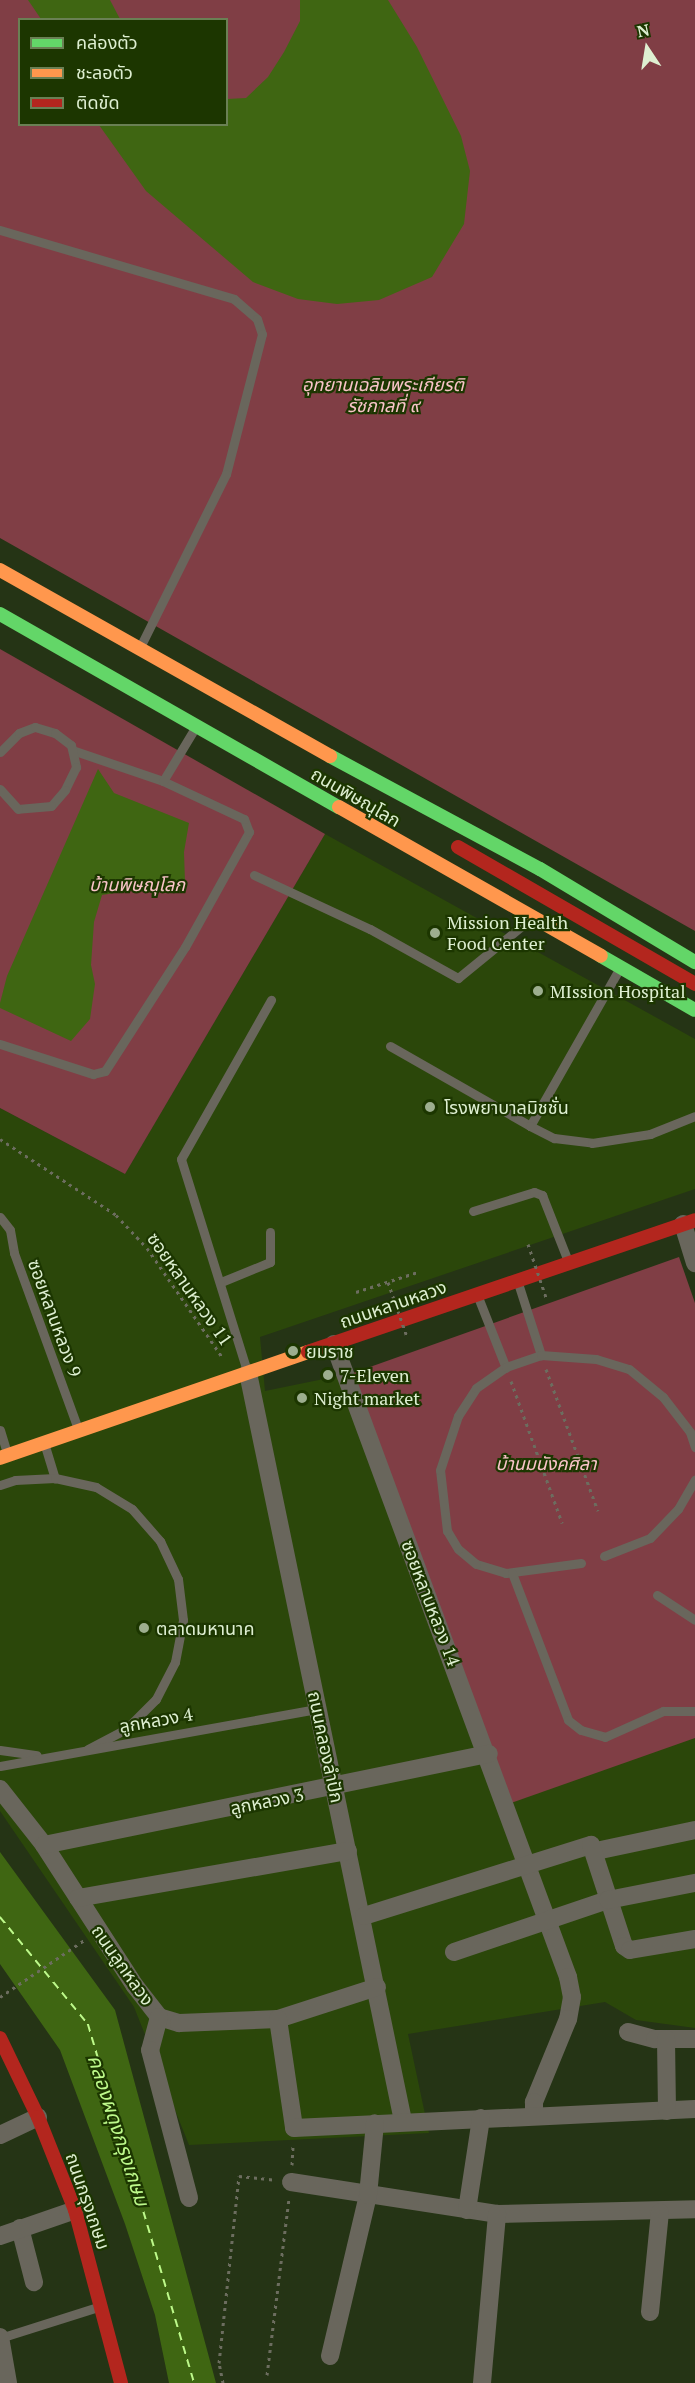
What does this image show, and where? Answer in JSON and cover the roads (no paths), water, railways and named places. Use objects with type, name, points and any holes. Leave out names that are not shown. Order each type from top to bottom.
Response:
[{"type":"main road","name":"ถนนพิษณุโลก","points":[[0,570],[403,797],[540,868],[695,962]]},
{"type":"main road","name":"ถนนพิษณุโลก","points":[[0,615],[695,1010]]},
{"type":"main road","points":[[212,689],[282,745],[346,782]]},
{"type":"main road","points":[[448,841],[695,984]]},
{"type":"main road","name":"ถนนหลานหลวง","points":[[4,1457],[689,1222]]},
{"type":"main road","name":"ถนนกรุงเกษม","points":[[0,2038],[38,2117],[75,2210],[103,2305],[121,2383]]},
{"type":"street","points":[[689,1222],[695,1263]]},
{"type":"street","name":"ซอยหลานหลวง 14","points":[[334,1344],[489,1754],[526,1863],[548,1918],[572,1997],[568,2019],[534,2102],[534,2114]]},
{"type":"street","name":"ถนนคลองลำปัก","points":[[242,1375],[364,1916],[403,2121]]},
{"type":"street","name":"ลูกหลวง 3","points":[[44,1845],[489,1754]]},
{"type":"street","name":"ถนนลูกหลวง","points":[[0,1789],[44,1845],[159,2017],[179,2022],[278,2019],[377,1987]]},
{"type":"street","points":[[596,1851],[695,1830]]},
{"type":"street","points":[[364,1916],[526,1863],[591,1845],[596,1851],[608,1900],[624,1946],[630,1950],[695,1939]]},
{"type":"street","points":[[78,1898],[348,1851]]},
{"type":"street","points":[[454,1952],[548,1918],[608,1900],[695,1883]]},
{"type":"street","points":[[159,2017],[150,2050],[189,2198]]},
{"type":"street","points":[[278,2019],[294,2128],[534,2114],[695,2109]]},
{"type":"street","points":[[628,2032],[666,2039],[695,2039]]},
{"type":"street","points":[[666,2039],[667,2111]]},
{"type":"street","points":[[0,2134],[38,2117]]},
{"type":"street","points":[[467,2210],[481,2118]]},
{"type":"street","points":[[330,2356],[368,2195],[375,2123]]},
{"type":"street","points":[[291,2182],[497,2214],[660,2212],[695,2209]]},
{"type":"street","points":[[0,2235],[75,2210]]},
{"type":"street","points":[[650,2312],[660,2212]]},
{"type":"street","points":[[482,2383],[497,2214]]},
{"type":"street","points":[[20,2228],[34,2282]]},
{"type":"street","points":[[0,2337],[8,2383]]},
{"type":"lane","points":[[0,230],[234,299],[257,319],[262,334],[226,474],[139,648]]},
{"type":"lane","points":[[163,781],[196,726]]},
{"type":"lane","points":[[0,751],[19,733],[35,727],[55,733],[75,751],[163,781],[249,825],[249,832],[185,947],[105,1071],[93,1074],[0,1044]]},
{"type":"lane","points":[[0,789],[18,809],[51,806],[65,790],[76,767],[75,751]]},
{"type":"lane","points":[[255,874],[370,929],[458,978],[531,918]]},
{"type":"lane","points":[[530,1126],[620,968]]},
{"type":"lane","points":[[242,1375],[221,1282],[181,1159],[271,1000]]},
{"type":"lane","points":[[390,1046],[554,1138],[592,1143],[650,1134],[695,1116]]},
{"type":"lane","points":[[473,1210],[534,1192],[542,1195],[569,1263]]},
{"type":"lane","name":"ซอยหลานหลวง 9","points":[[0,1217],[10,1230],[14,1252],[79,1431]]},
{"type":"lane","points":[[221,1282],[270,1262],[270,1232]]},
{"type":"lane","points":[[517,1281],[541,1356]]},
{"type":"lane","points":[[477,1294],[506,1367]]},
{"type":"lane","points":[[581,1563],[513,1574],[476,1564],[458,1549],[447,1531],[440,1470],[458,1416],[476,1388],[506,1367],[541,1356],[580,1356],[629,1369],[663,1397],[690,1432],[695,1447]]},
{"type":"lane","points":[[0,1430],[4,1457]]},
{"type":"lane","points":[[44,1443],[55,1478]]},
{"type":"lane","points":[[0,1485],[15,1480],[55,1478],[96,1488],[132,1509],[160,1541],[178,1579],[183,1620],[176,1662],[156,1699],[126,1729],[88,1749]]},
{"type":"lane","points":[[604,1556],[650,1538],[678,1509],[695,1479]]},
{"type":"lane","points":[[513,1574],[568,1720],[581,1730],[605,1737],[663,1711],[695,1711]]},
{"type":"lane","points":[[657,1595],[695,1620]]},
{"type":"lane","name":"ลูกหลวง 4","points":[[0,1766],[45,1756],[318,1709]]},
{"type":"lane","points":[[0,1750],[45,1756]]},
{"type":"lane","points":[[0,2337],[103,2305]]},
{"type":"water","points":[[28,0],[110,0],[119,18],[40,18]]},
{"type":"water","points":[[300,0],[388,0],[417,47],[461,136],[470,171],[464,224],[432,277],[379,300],[337,304],[298,299],[253,282],[146,191],[100,126],[228,126],[228,99],[246,98],[268,77],[300,21]]},
{"type":"water","points":[[98,769],[114,793],[189,823],[184,852],[185,882],[102,895],[94,922],[91,965],[95,984],[90,1019],[71,1041],[0,1008],[0,1003],[7,976]]},
{"type":"water","name":"คลองผดุงกรุงเกษม","points":[[0,1852],[115,2010],[216,2383],[169,2383],[155,2315],[125,2224],[60,2050],[0,1964]]},
{"type":"place","name":"Mission Health Food Center","points":[[435,933]]},
{"type":"place","name":"MIssion Hospital","points":[[538,991]]},
{"type":"place","name":"โรงพยาบาลมิชชั่น","points":[[430,1107]]},
{"type":"place","name":"ยมราช","points":[[293,1351]]},
{"type":"place","name":"7-Eleven","points":[[328,1375]]},
{"type":"place","name":"Night market","points":[[302,1398]]},
{"type":"place","name":"ตลาดมหานาค","points":[[144,1628]]},
{"type":"park label","name":"อุทยานเฉลิมพระเกียรติ รัชกาลที่ ๙","points":[[383,395]]},
{"type":"park label","name":"บ้านพิษณุโลก","points":[[137,884]]},
{"type":"park label","name":"บ้านมนังคศิลา","points":[[546,1463]]}]
